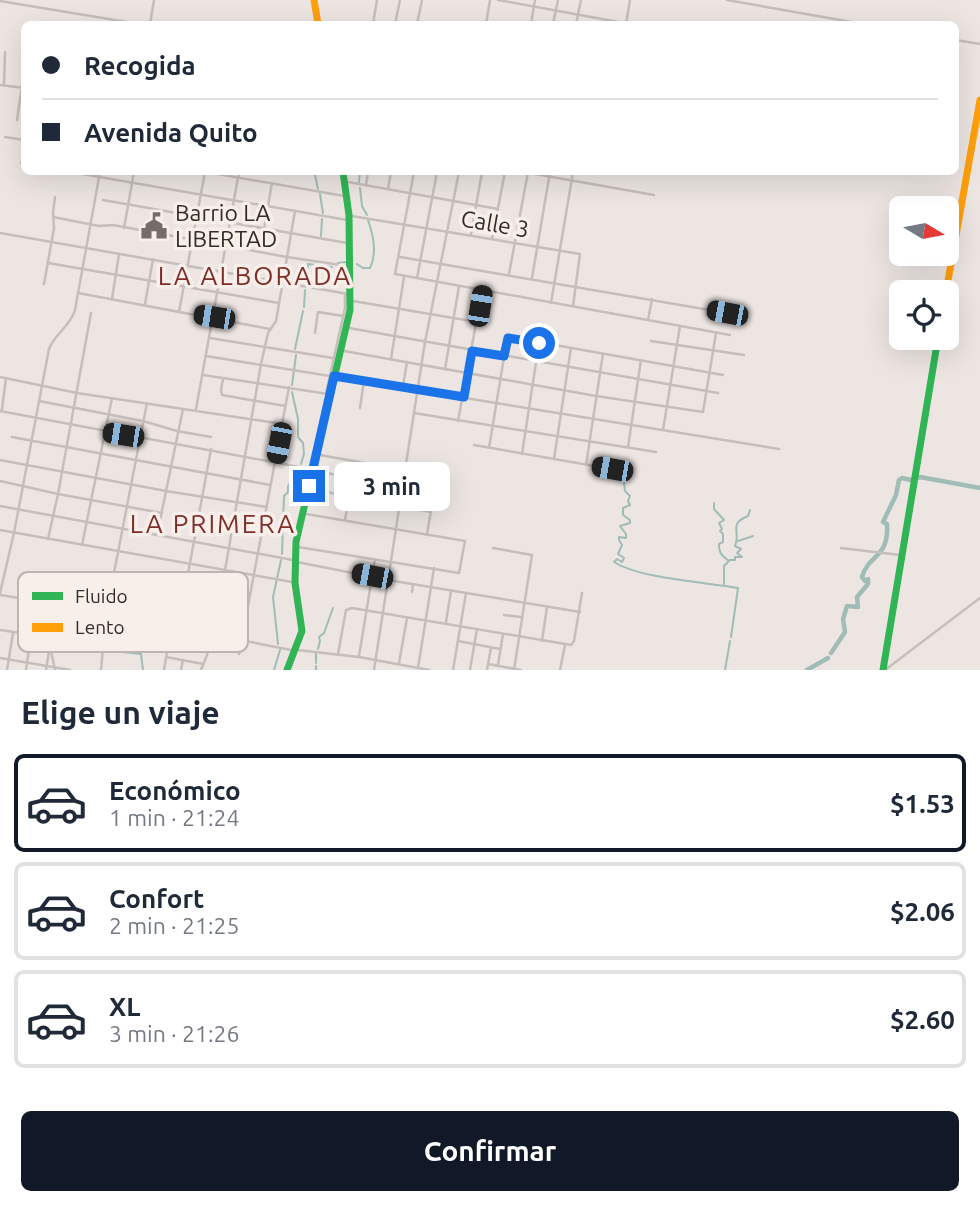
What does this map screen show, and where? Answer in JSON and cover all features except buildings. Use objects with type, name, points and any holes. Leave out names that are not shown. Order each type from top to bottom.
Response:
[{"type":"main road","points":[[316,0],[320,21]]},
{"type":"main road","points":[[948,280],[980,100]]},
{"type":"main road","points":[[288,670],[305,632],[295,561],[350,310],[350,218],[345,175]]},
{"type":"main road","points":[[297,650],[302,626],[295,583],[295,561],[328,394],[344,351],[349,328],[351,266],[346,175]]},
{"type":"main road","points":[[884,670],[936,350]]},
{"type":"street","points":[[150,21],[154,0]]},
{"type":"street","points":[[374,21],[377,0]]},
{"type":"street","points":[[396,21],[400,0]]},
{"type":"street","points":[[418,21],[422,0]]},
{"type":"street","points":[[486,21],[490,0]]},
{"type":"street","points":[[498,0],[613,21]]},
{"type":"street","points":[[532,21],[535,0]]},
{"type":"street","points":[[554,21],[558,0]]},
{"type":"street","points":[[577,21],[581,0]]},
{"type":"street","points":[[628,21],[630,0]]},
{"type":"street","points":[[727,0],[846,21]]},
{"type":"street","points":[[0,1],[113,21]]},
{"type":"street","points":[[959,40],[980,44]]},
{"type":"street","points":[[5,52],[2,85],[21,88]]},
{"type":"street","points":[[16,120],[21,97]]},
{"type":"street","points":[[5,137],[21,140]]},
{"type":"street","name":"Calle 3","points":[[88,175],[295,211],[405,225],[560,251]]},
{"type":"street","points":[[124,228],[133,175]]},
{"type":"street","points":[[179,312],[204,175]]},
{"type":"street","points":[[225,175],[347,196]]},
{"type":"street","points":[[366,185],[368,175]]},
{"type":"street","points":[[388,190],[390,175]]},
{"type":"street","points":[[413,175],[396,274],[730,335]]},
{"type":"street","points":[[418,278],[436,175]]},
{"type":"street","points":[[374,670],[429,314],[449,232],[458,175]]},
{"type":"street","points":[[471,235],[481,175]]},
{"type":"street","points":[[492,239],[504,175]]},
{"type":"street","points":[[509,274],[526,175]]},
{"type":"street","points":[[532,278],[550,175]]},
{"type":"street","points":[[554,175],[654,195]]},
{"type":"street","points":[[551,304],[573,175]]},
{"type":"street","points":[[18,597],[0,594],[49,349],[53,339],[71,321],[99,177]]},
{"type":"street","points":[[196,410],[239,177]]},
{"type":"street","points":[[348,182],[498,209]]},
{"type":"street","points":[[260,252],[272,183]]},
{"type":"street","points":[[44,284],[52,241],[55,197]]},
{"type":"street","points":[[103,200],[350,243]]},
{"type":"street","points":[[225,571],[261,364],[270,328],[276,321],[295,211]]},
{"type":"street","points":[[53,217],[351,266]]},
{"type":"street","points":[[0,233],[221,270],[477,322]]},
{"type":"street","points":[[560,251],[580,254],[573,307]]},
{"type":"street","points":[[112,299],[120,254]]},
{"type":"street","points":[[400,257],[727,313]]},
{"type":"street","points":[[145,304],[153,259]]},
{"type":"street","points":[[48,263],[279,303]]},
{"type":"street","points":[[391,359],[404,277]]},
{"type":"street","points":[[444,369],[459,285]]},
{"type":"street","points":[[458,421],[482,290]]},
{"type":"street","points":[[78,293],[270,328]]},
{"type":"street","points":[[334,376],[333,358],[350,296]]},
{"type":"street","points":[[648,320],[652,299]]},
{"type":"street","points":[[315,332],[318,312],[344,316]]},
{"type":"street","points":[[47,539],[58,494],[91,313]]},
{"type":"street","points":[[663,430],[680,326]]},
{"type":"street","points":[[349,328],[718,393]]},
{"type":"street","points":[[344,351],[596,396],[703,412],[716,333]]},
{"type":"street","points":[[211,338],[333,358]]},
{"type":"street","points":[[489,448],[508,338],[723,375]]},
{"type":"street","points":[[650,341],[744,355]]},
{"type":"street","points":[[522,454],[539,343]]},
{"type":"street","points":[[554,460],[571,348]]},
{"type":"street","points":[[586,465],[603,354]]},
{"type":"street","points":[[206,356],[779,449]]},
{"type":"street","points":[[628,448],[641,360]]},
{"type":"street","points":[[403,387],[407,362]]},
{"type":"street","points":[[203,375],[328,394]]},
{"type":"street","points":[[0,377],[77,393],[282,424]]},
{"type":"street","points":[[223,377],[222,395],[285,406]]},
{"type":"street","points":[[6,378],[1,411],[175,445],[211,449],[434,494]]},
{"type":"street","points":[[360,408],[364,381]]},
{"type":"street","points":[[248,604],[289,387]]},
{"type":"street","points":[[82,545],[112,398]]},
{"type":"street","points":[[39,401],[211,437]]},
{"type":"street","points":[[115,572],[147,403]]},
{"type":"street","points":[[158,535],[183,409]]},
{"type":"street","points":[[414,414],[656,452]]},
{"type":"street","points":[[12,437],[271,485]]},
{"type":"street","points":[[474,445],[612,469]]},
{"type":"street","points":[[187,572],[211,449]]},
{"type":"street","points":[[320,454],[437,476],[427,534]]},
{"type":"street","points":[[0,460],[267,507]]},
{"type":"street","points":[[345,520],[356,461]]},
{"type":"street","points":[[0,481],[162,513]]},
{"type":"street","points":[[311,489],[431,512]]},
{"type":"street","points":[[0,506],[431,588],[580,612]]},
{"type":"street","points":[[298,547],[459,573],[465,541],[306,514]]},
{"type":"street","points":[[197,519],[263,531]]},
{"type":"street","points":[[0,530],[230,572]]},
{"type":"street","points":[[493,548],[533,555],[514,669]]},
{"type":"street","points":[[841,548],[902,555]]},
{"type":"street","points":[[359,657],[375,559]]},
{"type":"street","points":[[418,667],[434,568]]},
{"type":"street","points":[[248,576],[295,583]]},
{"type":"street","points":[[412,592],[413,584]]},
{"type":"street","points":[[446,624],[451,591]]},
{"type":"street","points":[[453,670],[466,593]]},
{"type":"street","points":[[338,654],[346,610],[352,608],[565,645],[572,644],[582,593]]},
{"type":"street","points":[[884,670],[980,598]]},
{"type":"street","points":[[542,641],[547,607]]},
{"type":"street","points":[[504,615],[523,617]]},
{"type":"street","points":[[401,666],[407,618]]},
{"type":"street","points":[[470,670],[477,629]]},
{"type":"street","points":[[0,631],[18,633]]},
{"type":"street","points":[[7,670],[13,633]]},
{"type":"street","points":[[498,665],[503,634]]},
{"type":"street","points":[[248,641],[429,670]]},
{"type":"street","points":[[458,642],[500,649]]},
{"type":"street","points":[[560,670],[565,645]]},
{"type":"street","points":[[487,670],[491,648]]},
{"type":"street","points":[[26,670],[29,652]]},
{"type":"street","points":[[102,670],[103,652]]},
{"type":"street","points":[[164,670],[167,652]]},
{"type":"street","points":[[201,670],[207,652]]},
{"type":"street","points":[[166,657],[204,664]]},
{"type":"street","points":[[0,658],[70,670]]},
{"type":"street","points":[[181,670],[183,660]]},
{"type":"street","points":[[488,664],[521,670]]},
{"type":"waterway","points":[[315,175],[318,189]]},
{"type":"waterway","points":[[359,182],[360,175]]},
{"type":"waterway","points":[[360,188],[362,206],[367,215]]},
{"type":"waterway","points":[[320,194],[323,213]]},
{"type":"waterway","points":[[321,236],[322,219]]},
{"type":"waterway","points":[[357,264],[370,268],[372,262],[374,244],[368,220]]},
{"type":"waterway","points":[[338,263],[347,262]]},
{"type":"waterway","points":[[306,284],[308,264],[332,267]]},
{"type":"waterway","points":[[304,307],[305,290]]},
{"type":"waterway","points":[[295,349],[303,311]]},
{"type":"waterway","points":[[292,385],[296,355]]},
{"type":"waterway","points":[[292,392],[298,419],[298,437],[303,443],[301,464]]},
{"type":"waterway","points":[[282,554],[284,496],[299,469]]},
{"type":"waterway","points":[[831,653],[845,632],[843,619],[847,606],[858,607],[857,597],[868,584],[868,579],[865,581],[862,577],[865,569],[885,544],[887,524],[883,522],[896,495],[899,480],[920,477],[980,488]]},
{"type":"waterway","points":[[624,483],[625,491],[630,496],[630,505],[623,508],[623,515],[630,523],[620,526],[626,538],[619,537],[622,545],[618,554],[624,558],[622,562],[617,559],[614,562],[656,576],[738,588],[731,637]]},
{"type":"waterway","points":[[714,503],[714,509],[724,520],[719,523],[723,534],[719,550],[729,561],[724,566],[724,584]]},
{"type":"waterway","points":[[730,560],[742,557],[737,553],[741,549],[735,546],[737,525],[748,516],[750,510]]},
{"type":"waterway","points":[[738,541],[753,536]]},
{"type":"waterway","points":[[278,644],[273,597],[281,560]]},
{"type":"waterway","points":[[318,649],[319,637],[324,633],[333,608]]},
{"type":"waterway","points":[[725,670],[730,641]]},
{"type":"waterway","points":[[274,670],[280,650]]},
{"type":"waterway","points":[[123,652],[141,654],[143,670]]},
{"type":"waterway","points":[[316,654],[316,663]]},
{"type":"waterway","points":[[807,670],[828,658]]},
{"type":"traffic: fast","points":[[287,670],[302,631],[295,583],[296,542],[350,310],[349,215],[343,175]]},
{"type":"traffic: fast","points":[[883,670],[936,350]]},
{"type":"traffic: slow","points":[[314,0],[318,21]]},
{"type":"traffic: slow","points":[[948,280],[980,100]]},
{"type":"place","name":"Barrio LA LIBERTAD","points":[[154,226]]},
{"type":"district","name":"LA ALBORADA","points":[[255,276]]},
{"type":"district","name":"LA PRIMERA","points":[[213,524]]},
{"type":"route","points":[[309,486],[334,376],[464,397],[472,351],[504,356],[507,339],[510,337],[539,343]]}]
